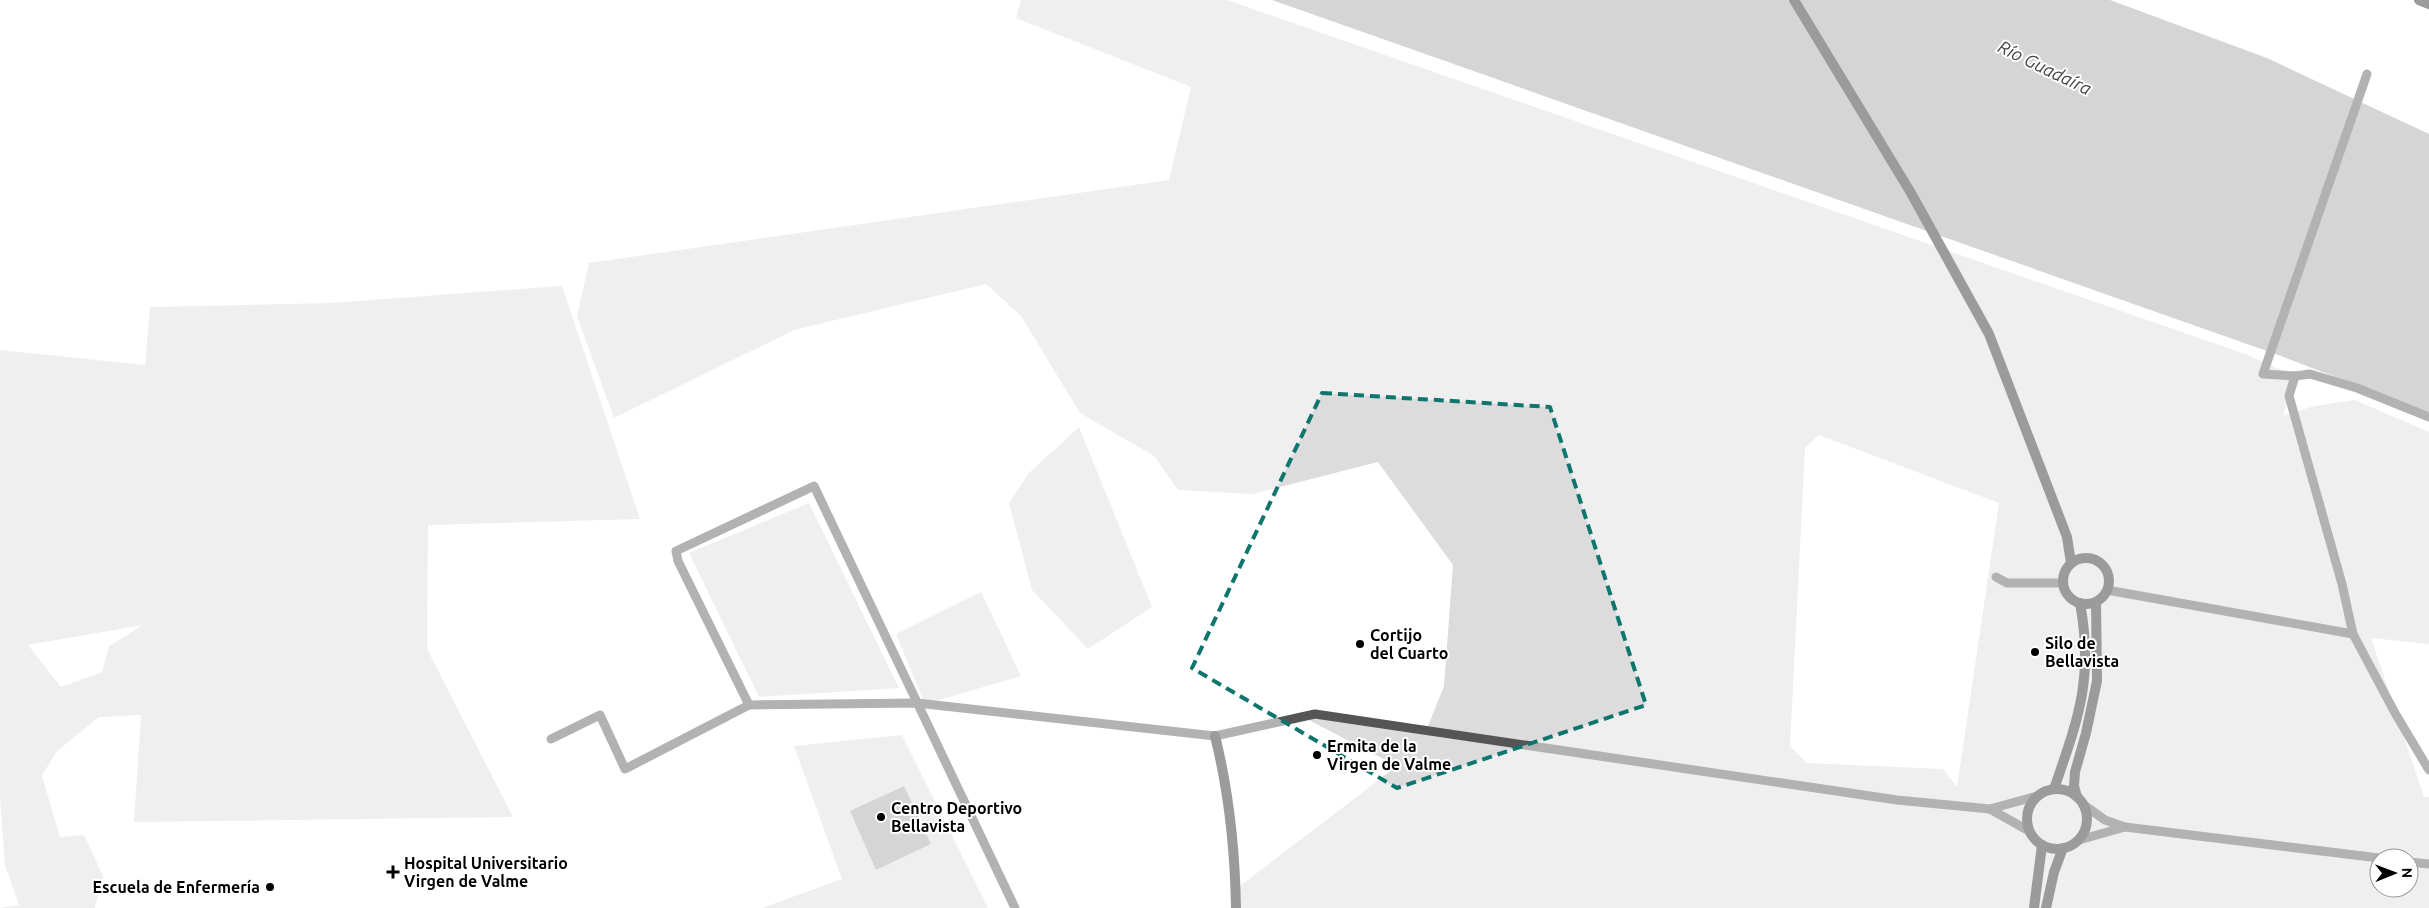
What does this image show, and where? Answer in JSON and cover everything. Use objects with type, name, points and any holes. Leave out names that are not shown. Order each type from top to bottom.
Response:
[{"type":"street","points":[[1794,0],[1911,193],[1963,283],[1989,334],[2067,538],[2070,563]]},
{"type":"street","points":[[2418,0],[2429,4]]},
{"type":"street","points":[[2367,74],[2263,374],[2295,376],[2310,374],[2357,388],[2429,417]]},
{"type":"street","points":[[2295,376],[2288,396],[2342,584],[2353,634],[2395,713],[2429,770]]},
{"type":"street","points":[[749,706],[678,561],[676,551],[814,486],[1015,908]]},
{"type":"street","points":[[2067,538],[2084,558]]},
{"type":"street","points":[[2084,558],[2091,558],[2103,565],[2109,577],[2107,590],[2096,602],[2080,604],[2069,597],[2063,583],[2066,569],[2070,563],[2084,558]]},
{"type":"street","points":[[1996,577],[2007,583],[2063,583]]},
{"type":"street","points":[[2107,590],[2353,634]]},
{"type":"street","points":[[2078,840],[2086,824],[2081,801],[2074,786],[2075,772],[2086,733],[2097,681],[2096,602]]},
{"type":"street","points":[[2054,789],[2083,695],[2086,669],[2084,628],[2080,604]]},
{"type":"street","points":[[551,739],[600,715],[625,769],[749,706],[917,704],[1215,736],[1315,714],[1887,798],[1990,809],[2037,796],[2054,789],[2068,791],[2105,820],[2125,827],[2369,857]]},
{"type":"street","points":[[1215,736],[1227,796],[1235,867],[1236,908]]},
{"type":"street","points":[[2029,831],[2028,813],[2037,796]]},
{"type":"street","points":[[1990,809],[2029,831],[2042,845],[2049,848],[2063,848],[2078,840],[2125,827]]},
{"type":"street","points":[[2034,908],[2042,845]]},
{"type":"street","points":[[2046,908],[2054,872],[2063,848]]},
{"type":"highlighted area","points":[[1322,393],[1550,407],[1646,705],[1397,788],[1192,668]]},
{"type":"shaded area","points":[[1021,0],[1227,0],[2245,354],[2295,376],[2283,416],[2314,406],[2355,400],[2429,432],[2429,644],[2371,638],[2424,797],[2429,797],[2429,908],[1236,908],[1236,889],[1397,766],[1303,717],[1426,731],[1444,686],[1453,565],[1378,462],[1252,494],[1178,490],[1154,456],[1080,413],[1021,316],[986,284],[794,330],[614,418],[577,316],[589,263],[1169,180],[1191,87],[1016,18]],"holes":[[[1819,435],[1999,503],[1957,787],[1943,769],[1807,763],[1790,746],[1805,448]]]},
{"type":"shaded area","points":[[562,286],[640,519],[428,525],[427,649],[513,817],[134,822],[141,715],[99,717],[56,752],[42,776],[60,837],[84,835],[103,876],[95,908],[0,908],[19,905],[5,865],[0,797],[0,350],[145,365],[150,307],[330,303]],"holes":[[[143,625],[109,646],[102,672],[61,687],[28,645]]]},
{"type":"shaded area","points":[[1079,427],[1152,607],[1088,649],[1032,590],[1009,503],[1029,473]]},
{"type":"shaded area","points":[[809,503],[899,688],[759,697],[689,553]]},
{"type":"shaded area","points":[[981,592],[1021,676],[925,704],[896,634]]},
{"type":"shaded area","name":"Centro Deportivo Bellavista","points":[[902,735],[988,908],[762,908],[842,879],[794,746]]},
{"type":"water","name":"Río Guadaíra","points":[[1272,0],[2110,0],[2267,58],[2429,134],[2429,413],[2281,356]]},
{"type":"water","points":[[904,786],[931,844],[876,870],[850,811]]},
{"type":"place","name":"Cortijo del Cuarto","points":[[1360,644]]},
{"type":"place","name":"Silo de Bellavista","points":[[2035,652]]},
{"type":"place","name":"Ermita de la Virgen de Valme","points":[[1317,755]]},
{"type":"place","name":"Centro Deportivo Bellavista","points":[[881,817]]},
{"type":"place","name":"Hospital Universitario Virgen de Valme","points":[[393,872]]},
{"type":"place","name":"Escuela de Enfermería","points":[[270,887]]}]
